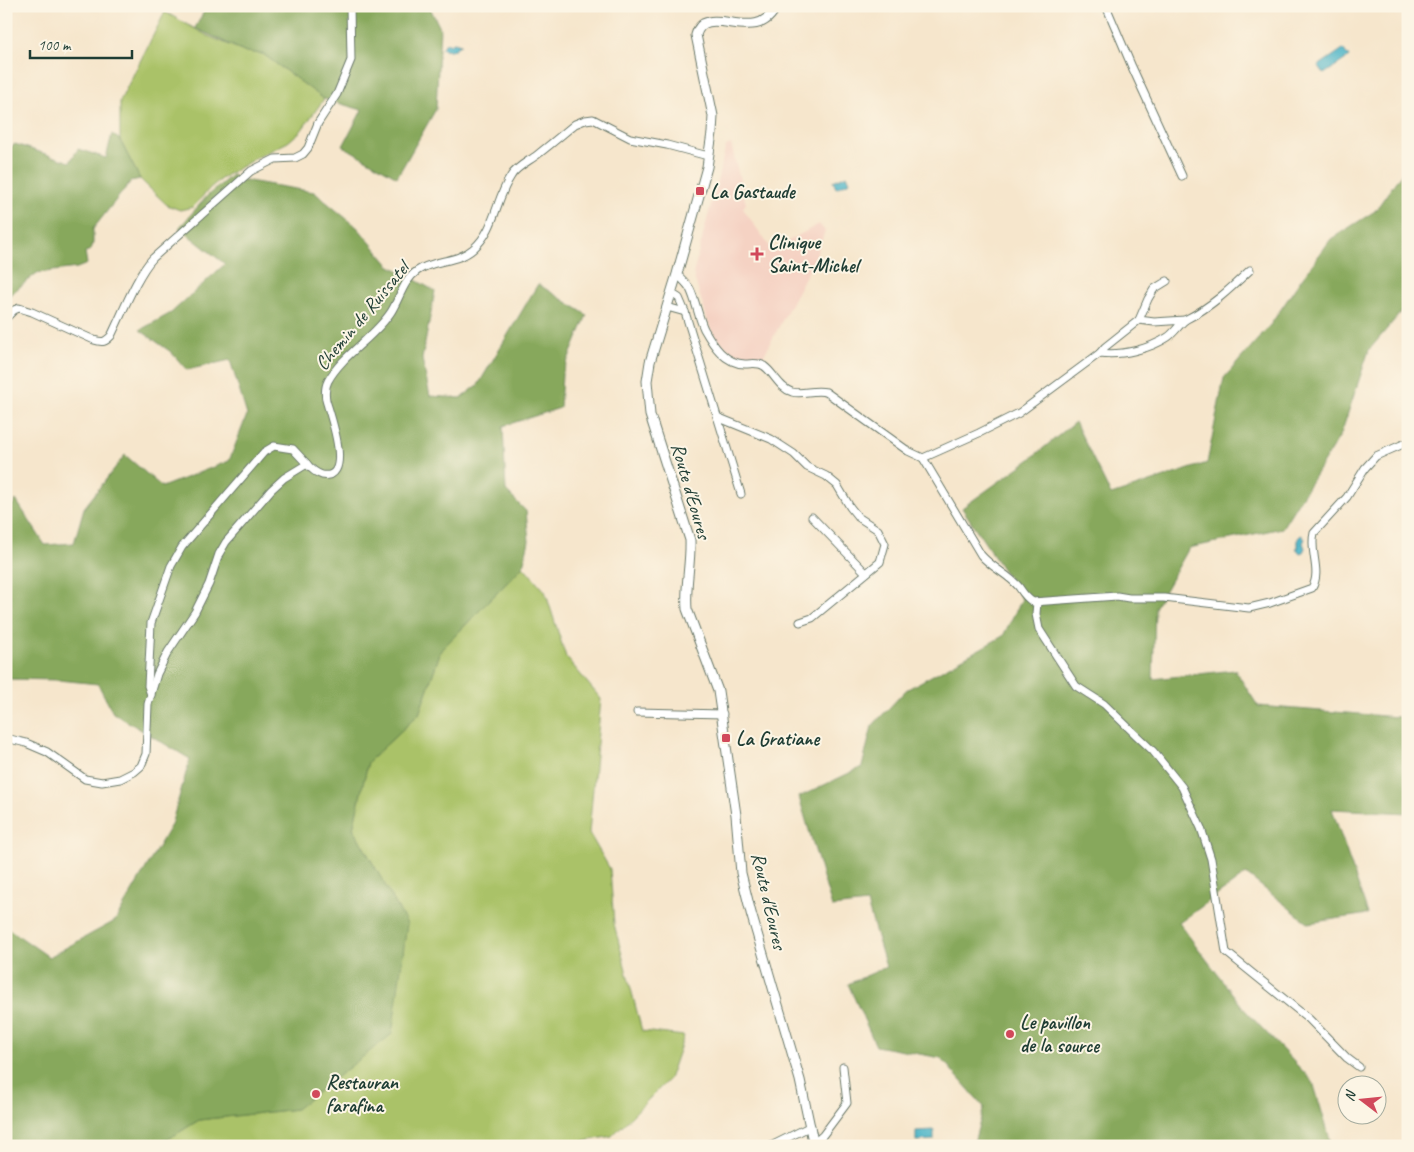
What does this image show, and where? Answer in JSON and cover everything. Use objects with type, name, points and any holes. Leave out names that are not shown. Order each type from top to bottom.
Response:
[{"type":"street","points":[[6,318],[19,308],[94,340],[102,343],[105,342],[111,336],[137,284],[153,258],[251,171],[275,159],[295,158],[303,154],[308,148],[318,123],[338,94],[350,67],[350,6]]},
{"type":"street","points":[[735,14],[760,21],[769,17],[776,6]]},
{"type":"street","points":[[1106,6],[1182,176]]},
{"type":"street","name":"Route d'Eoures","points":[[708,13],[697,26],[696,36],[713,116],[712,134],[677,274],[650,362],[647,398],[650,415],[690,540],[691,557],[686,597],[687,610],[718,691],[736,815],[741,873],[798,1071],[814,1145]]},
{"type":"street","name":"Chemin de Ruissatel","points":[[151,695],[148,686],[151,623],[171,566],[182,547],[264,452],[274,446],[293,449],[319,474],[326,475],[334,471],[340,454],[326,399],[326,383],[333,373],[392,311],[406,282],[417,271],[432,264],[458,257],[472,250],[491,226],[505,186],[512,173],[575,124],[593,119],[630,138],[708,156]]},
{"type":"street","points":[[1100,353],[1114,354],[1155,344],[1170,336],[1184,320],[1202,311],[1221,297],[1250,270]]},
{"type":"street","points":[[677,274],[689,287],[704,327],[719,352],[731,362],[759,364],[765,367],[790,392],[817,390],[826,392],[908,451],[922,458],[955,509],[981,555],[987,562],[1010,578],[1027,599],[1037,602],[1117,596],[1164,598],[1249,608],[1270,603],[1312,588],[1318,574],[1313,553],[1312,539],[1314,533],[1348,497],[1364,468],[1376,456],[1408,442]]},
{"type":"street","points":[[922,458],[1019,413],[1100,353],[1139,320],[1154,289],[1166,281]]},
{"type":"street","points":[[671,293],[679,298],[685,312],[740,494]]},
{"type":"street","points":[[667,307],[685,312]]},
{"type":"street","points":[[1139,320],[1154,322],[1184,320]]},
{"type":"street","points":[[717,417],[771,439],[794,454],[807,467],[826,476],[837,485],[858,517],[878,530],[885,544],[880,562],[812,618],[800,622]]},
{"type":"street","name":"Chemin de Ruissatel","points":[[6,738],[26,743],[47,752],[85,779],[102,782],[120,779],[134,772],[140,766],[146,754],[148,704],[157,674],[168,652],[196,612],[226,542],[271,490],[284,478],[307,464]]},
{"type":"street","points":[[812,517],[866,573]]},
{"type":"street","points":[[1037,602],[1036,614],[1040,629],[1076,686],[1104,704],[1153,751],[1182,787],[1201,828],[1211,860],[1226,952],[1309,1019],[1347,1058],[1359,1067]]},
{"type":"street","points":[[637,712],[722,714]]},
{"type":"street","points":[[814,1145],[847,1103],[843,1067]]},
{"type":"street","points":[[771,1146],[811,1126]]},
{"type":"shaded area","name":"Clinique Saint-Michel","points":[[731,144],[746,204],[743,207],[744,210],[772,250],[819,224],[825,231],[815,258],[763,357],[736,355],[716,339],[710,328],[693,274],[726,146]]},
{"type":"green space","points":[[207,6],[429,6],[440,28],[436,109],[397,177],[343,146],[362,110],[324,99],[263,54],[246,52],[195,28]]},
{"type":"green space","points":[[165,12],[208,36],[246,52],[263,54],[324,99],[301,131],[288,142],[222,178],[193,207],[180,210],[167,205],[140,179],[120,140],[120,101]]},
{"type":"green space","points":[[112,134],[120,140],[140,179],[131,181],[93,229],[91,250],[85,252],[87,264],[77,268],[37,273],[6,298],[6,151],[15,144],[70,162],[78,149],[106,158]]},
{"type":"green space","points":[[1406,167],[1408,167],[1408,304],[1369,350],[1341,434],[1282,528],[1189,548],[1155,608],[1153,679],[1235,670],[1258,706],[1398,717],[1408,714],[1408,813],[1332,809],[1368,914],[1308,923],[1246,874],[1179,923],[1244,1009],[1313,1082],[1332,1146],[973,1146],[984,1107],[941,1058],[876,1046],[848,984],[886,967],[867,903],[832,907],[799,797],[862,767],[872,726],[906,690],[1003,636],[1022,599],[962,508],[1029,460],[1075,422],[1111,495],[1207,463],[1224,378],[1271,324],[1331,239],[1375,211]]},
{"type":"green space","points":[[232,175],[243,180],[314,192],[358,228],[389,265],[435,291],[422,359],[430,396],[461,398],[478,385],[538,284],[587,315],[562,374],[560,408],[503,426],[506,491],[526,511],[529,541],[523,566],[441,650],[419,714],[368,762],[353,828],[407,924],[392,1034],[296,1109],[199,1120],[157,1146],[6,1146],[6,927],[49,957],[115,921],[171,825],[190,759],[113,713],[98,684],[59,680],[6,679],[6,514],[16,500],[45,545],[74,543],[84,508],[125,455],[162,487],[229,461],[247,415],[230,360],[187,370],[171,352],[140,330],[171,313],[225,264],[179,228],[208,195]]},
{"type":"green space","points":[[523,566],[545,591],[566,657],[601,699],[589,833],[610,869],[614,924],[642,1031],[684,1036],[669,1079],[612,1136],[559,1146],[157,1146],[199,1120],[296,1109],[407,925],[353,828],[368,762],[419,714],[441,650]]},
{"type":"water","points":[[454,42],[461,44],[452,50],[441,48],[446,43]]},
{"type":"water","points":[[1343,49],[1349,57],[1324,74],[1318,66]]},
{"type":"water","points":[[847,175],[850,182],[836,188],[833,181]]},
{"type":"water","points":[[1301,535],[1305,538],[1303,543],[1305,548],[1300,553],[1296,548],[1298,548],[1298,538]]},
{"type":"water","points":[[934,1130],[934,1140],[916,1141],[916,1131]]},
{"type":"place","name":"La Gastaude","points":[[700,191]]},
{"type":"place","name":"Clinique Saint-Michel","points":[[757,254]]},
{"type":"place","name":"La Gratiane","points":[[726,738]]},
{"type":"place","name":"Le pavillon de la source","points":[[1010,1034]]},
{"type":"place","name":"Restauran farafina","points":[[316,1094]]}]
